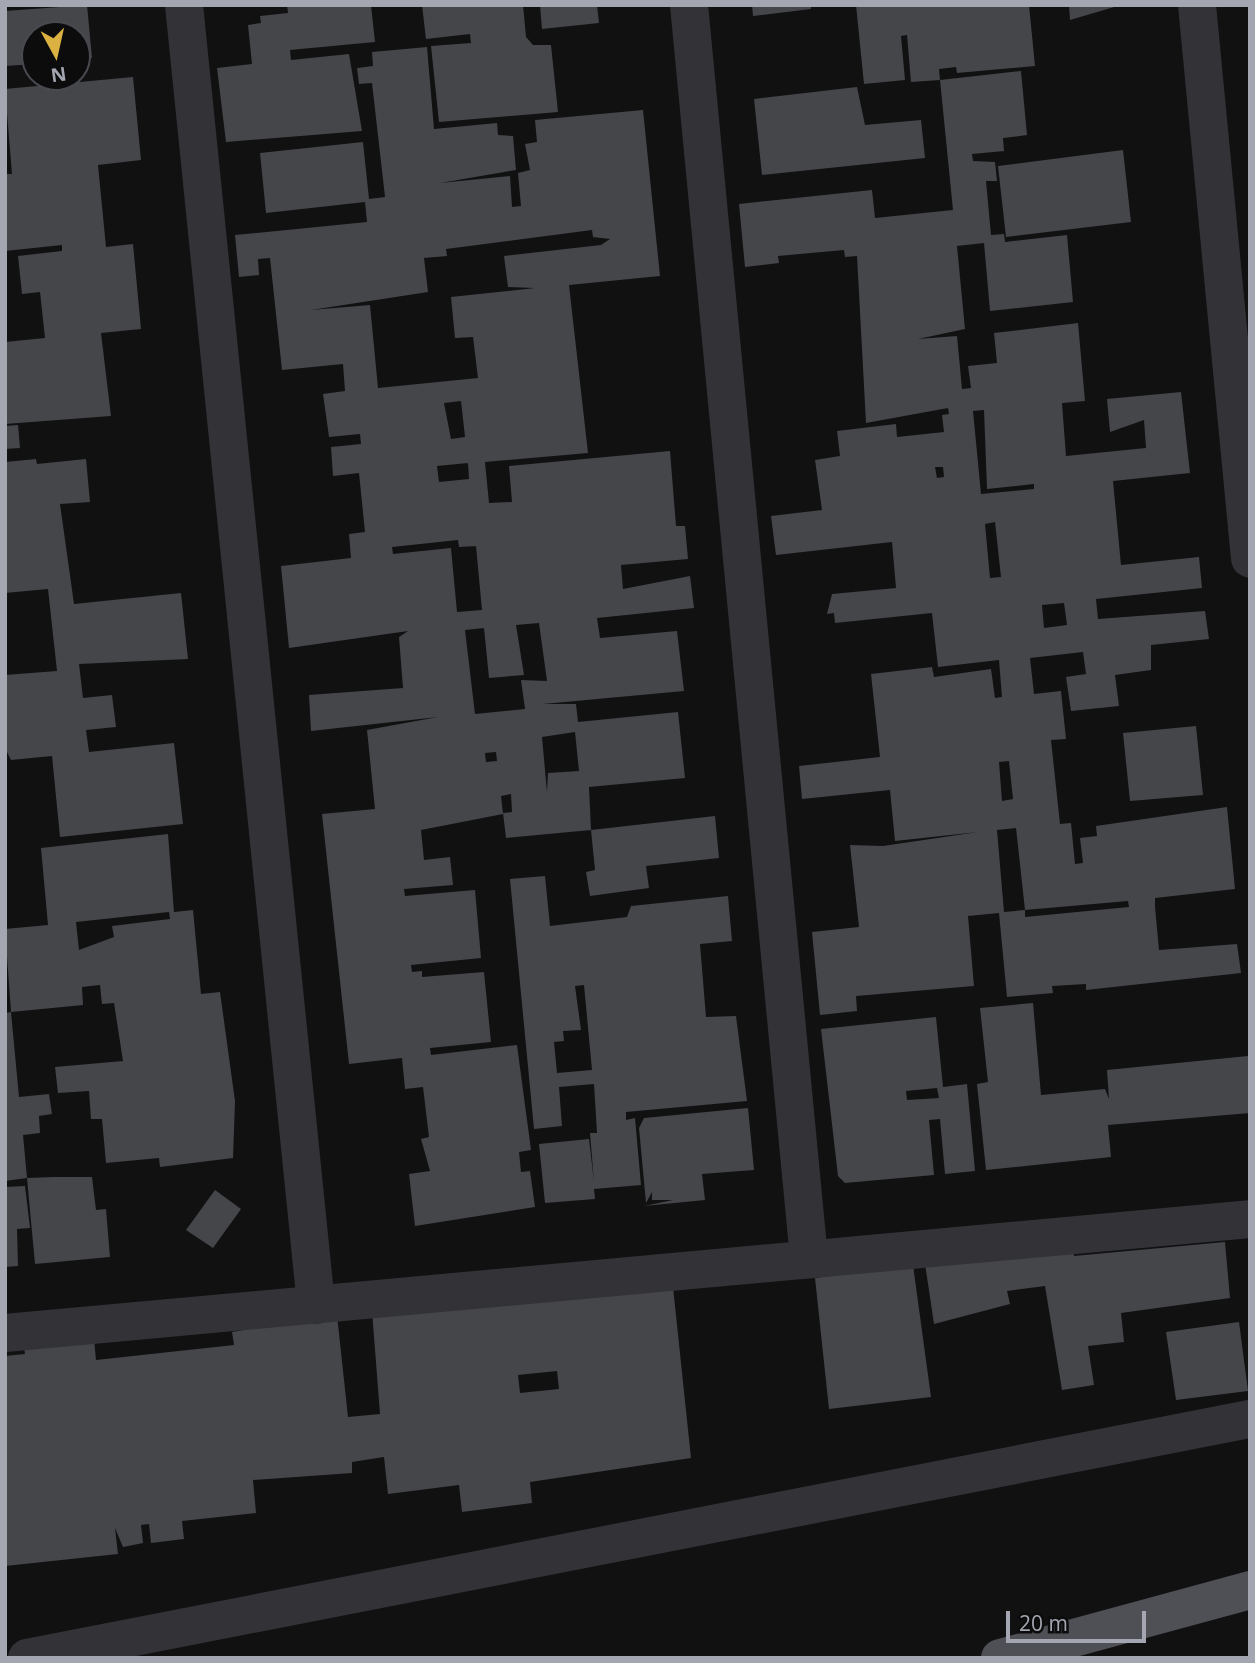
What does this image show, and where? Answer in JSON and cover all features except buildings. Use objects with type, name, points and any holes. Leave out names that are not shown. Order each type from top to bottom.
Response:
[{"type":"main road","points":[[1000,1658],[1250,1590]]},
{"type":"street","points":[[184,5],[316,1305]]},
{"type":"street","points":[[689,5],[809,1259]]},
{"type":"street","points":[[1197,5],[1250,558]]},
{"type":"street","points":[[5,1333],[1250,1219]]},
{"type":"street","points":[[27,1658],[1250,1419]]}]
